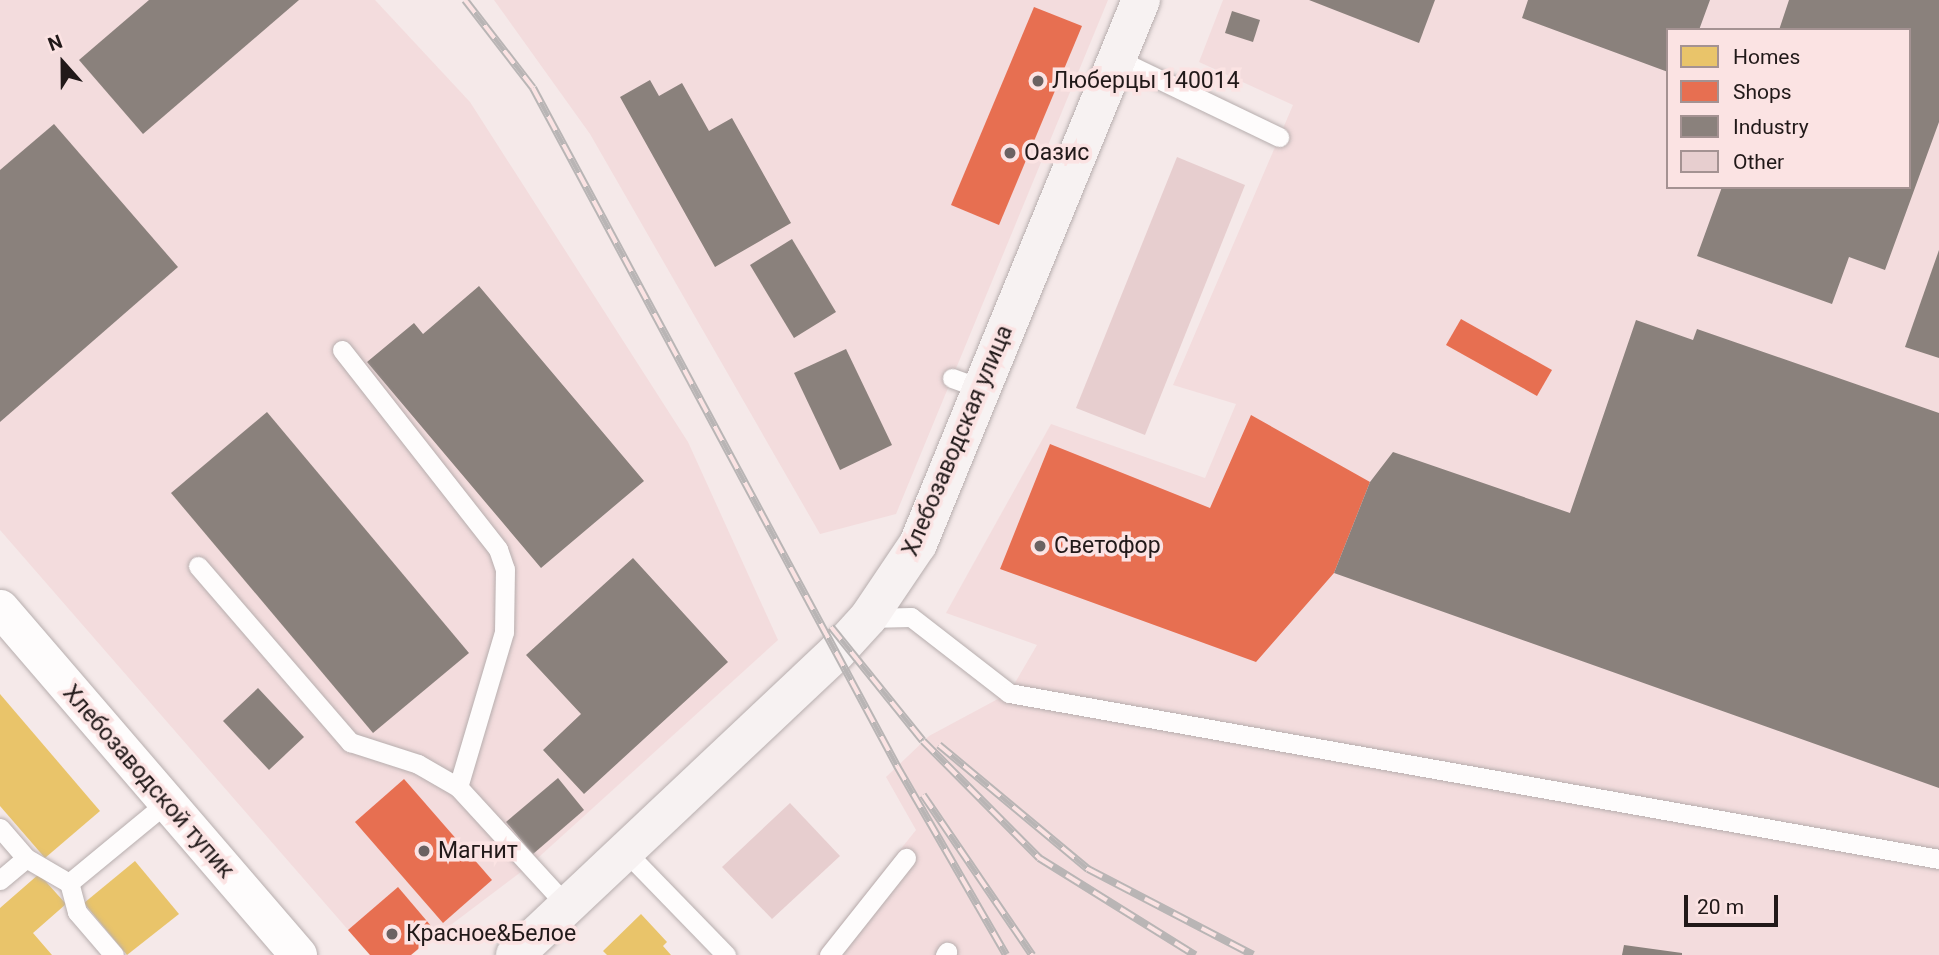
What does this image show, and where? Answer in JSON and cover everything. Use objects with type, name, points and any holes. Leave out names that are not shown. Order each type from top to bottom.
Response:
[{"type":"main road","name":"Хлебозаводская улица","points":[[514,955],[868,618],[918,544],[967,383],[1117,59],[1141,0]]},
{"type":"street","name":"Хлебозаводской тупик","points":[[0,608],[165,804],[298,955]]},
{"type":"lane","points":[[1117,59],[1279,137]]},
{"type":"lane","points":[[342,350],[498,549],[505,569],[504,632],[458,787]]},
{"type":"lane","points":[[198,566],[350,742],[418,764],[458,787],[566,906]]},
{"type":"lane","points":[[868,618],[911,617],[1009,693],[1939,859]]},
{"type":"lane","points":[[69,883],[165,804]]},
{"type":"lane","points":[[0,828],[26,858],[69,883],[77,912],[114,955]]},
{"type":"lane","points":[[625,850],[726,955]]},
{"type":"lane","points":[[0,880],[26,858]]},
{"type":"lane","points":[[829,955],[906,859]]},
{"type":"shaded area","points":[[0,0],[375,0],[470,102],[688,442],[778,640],[529,866],[411,955],[370,955],[0,530]]},
{"type":"shaded area","points":[[494,0],[1108,0],[896,514],[820,534],[590,134]]},
{"type":"shaded area","points":[[1223,0],[1939,0],[1939,955],[816,955],[916,830],[886,777],[929,736],[1009,693],[1037,645],[946,613],[1051,424],[1205,478],[1236,404],[1173,385],[1293,105],[1199,62]]},
{"type":"building: Homes","points":[[0,694],[100,811],[45,858],[0,806]]},
{"type":"building: Homes","points":[[135,861],[179,914],[127,955],[84,903]]},
{"type":"building: Homes","points":[[39,874],[66,904],[33,933],[52,955],[0,955],[0,908]]},
{"type":"building: Homes","points":[[641,914],[667,942],[663,946],[671,955],[607,955],[603,951]]},
{"type":"building: Shops","points":[[1034,7],[1082,26],[999,225],[951,205]]},
{"type":"building: Shops","points":[[1461,319],[1552,370],[1537,396],[1446,345]]},
{"type":"building: Shops","points":[[1251,415],[1370,482],[1334,573],[1256,662],[1000,569],[1050,444],[1210,508]]},
{"type":"building: Shops","name":"Магнит","points":[[404,779],[492,880],[443,923],[355,822]]},
{"type":"building: Shops","points":[[398,887],[437,933],[411,955],[370,955],[348,930]]},
{"type":"building: Industry","points":[[149,0],[299,0],[143,134],[79,60]]},
{"type":"building: Industry","points":[[1309,0],[1435,0],[1419,43]]},
{"type":"building: Industry","points":[[1528,0],[1710,0],[1700,28],[1666,28],[1666,71],[1522,18]]},
{"type":"building: Industry","points":[[1789,0],[1939,0],[1939,122],[1885,270],[1849,257],[1832,304],[1697,256],[1721,189],[1911,189],[1911,28],[1780,28]]},
{"type":"building: Industry","points":[[1232,11],[1260,20],[1253,42],[1225,33]]},
{"type":"building: Industry","points":[[650,80],[659,96],[682,83],[709,131],[732,118],[791,223],[715,267],[620,97]]},
{"type":"building: Industry","points":[[54,124],[178,267],[0,422],[0,170]]},
{"type":"building: Industry","points":[[792,239],[836,312],[794,338],[750,265]]},
{"type":"building: Industry","points":[[1939,250],[1939,358],[1905,347]]},
{"type":"building: Industry","points":[[479,286],[644,481],[541,568],[367,362],[414,323],[423,334]]},
{"type":"building: Industry","points":[[1636,320],[1693,340],[1697,329],[1939,413],[1939,788],[1334,573],[1370,482],[1393,452],[1570,513]]},
{"type":"building: Industry","points":[[846,349],[892,445],[840,470],[794,373]]},
{"type":"building: Industry","points":[[267,412],[469,653],[373,733],[171,493]]},
{"type":"building: Industry","points":[[633,558],[728,662],[584,794],[543,750],[581,714],[526,655]]},
{"type":"building: Industry","points":[[258,688],[304,737],[269,770],[223,721]]},
{"type":"building: Industry","points":[[558,778],[584,810],[533,854],[506,822]]},
{"type":"building: Industry","points":[[1624,945],[1682,953],[1682,955],[1622,955]]},
{"type":"building: Other","points":[[1177,157],[1245,185],[1145,435],[1076,408]]},
{"type":"building: Other","points":[[790,803],[840,856],[772,919],[722,867]]},
{"type":"railway","points":[[465,0],[533,88],[897,766],[1006,955]]},
{"type":"railway","points":[[831,627],[923,741],[1039,858],[1195,955]]},
{"type":"railway","points":[[939,745],[1088,869],[1253,955]]},
{"type":"railway","points":[[923,795],[1032,955]]},
{"type":"place","name":"Люберцы 140014","points":[[1038,81]]},
{"type":"place","name":"Оазис","points":[[1010,153]]},
{"type":"place","name":"Светофор","points":[[1040,546]]},
{"type":"place","name":"Магнит","points":[[424,851]]},
{"type":"place","name":"Красное&Белое","points":[[392,934]]}]
